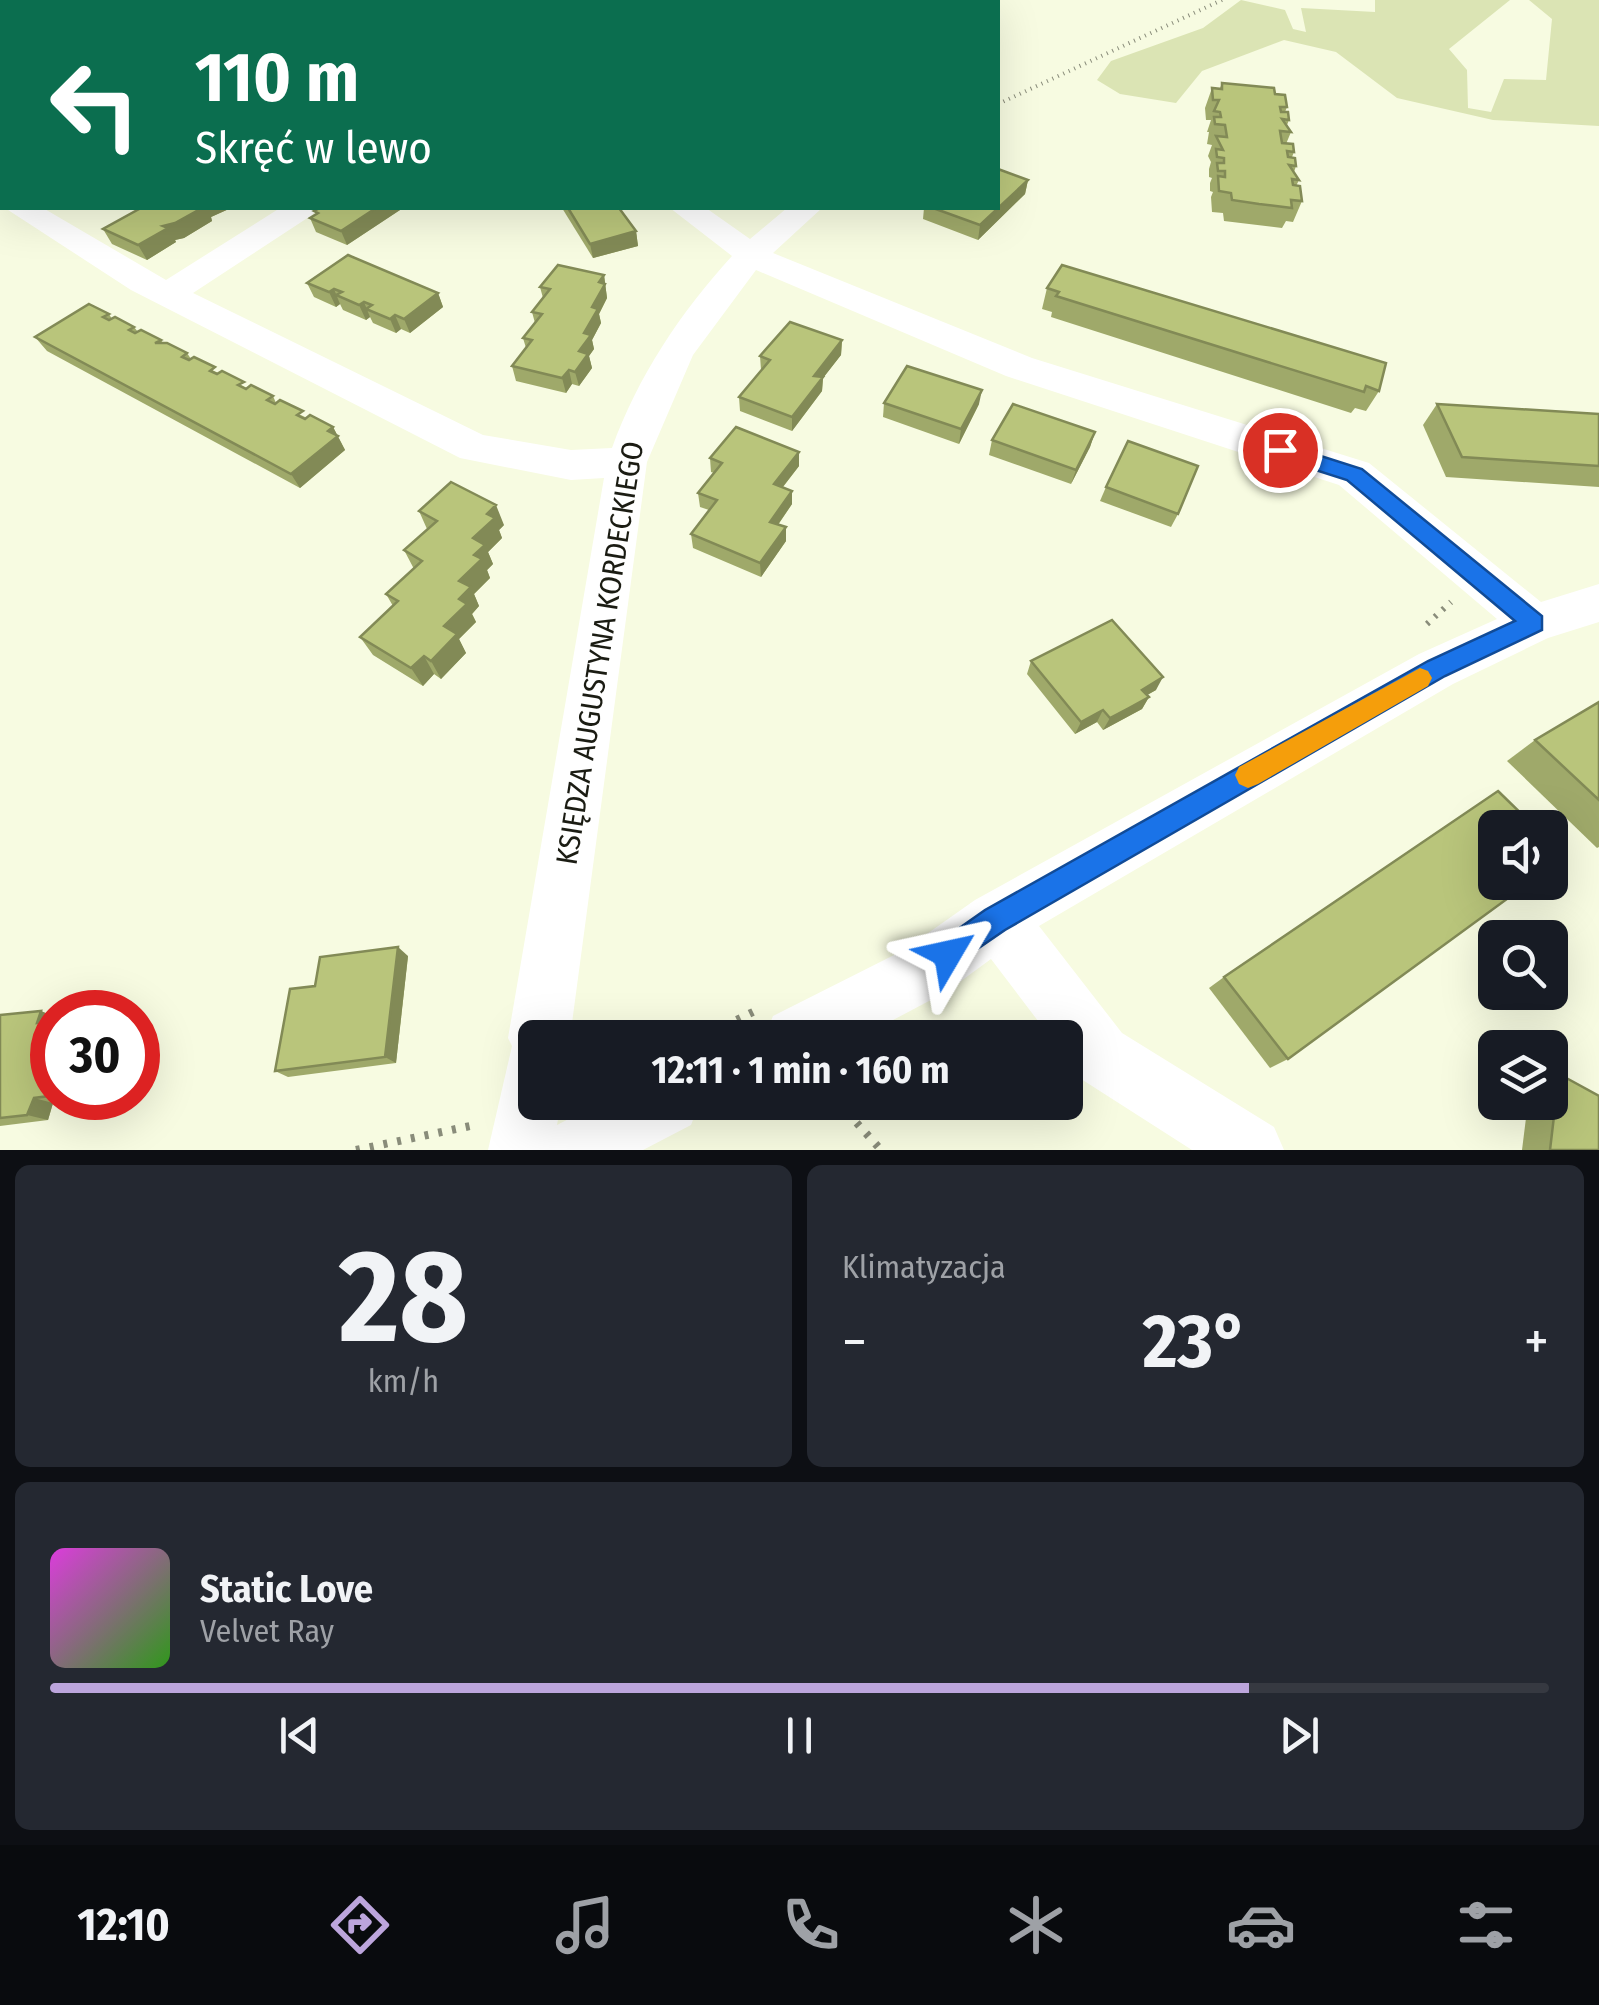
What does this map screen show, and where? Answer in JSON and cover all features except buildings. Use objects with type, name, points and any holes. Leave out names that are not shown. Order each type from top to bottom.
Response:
[{"type":"street","points":[[24,210],[168,294],[474,448],[571,465],[627,462]]},
{"type":"street","points":[[168,294],[298,210]]},
{"type":"street","points":[[689,210],[754,257],[1019,368],[1354,474],[1534,623]]},
{"type":"street","name":"KSIĘDZA AUGUSTYNA KORDECKIEGO","points":[[542,1020],[627,462],[661,374],[728,283],[804,210]]},
{"type":"street","points":[[830,1020],[924,971],[995,920],[1436,669],[1534,623],[1599,603]]},
{"type":"street","points":[[995,920],[1042,973],[1100,1055],[1251,1150]]},
{"type":"path","points":[[1000,103],[1222,0]]},
{"type":"path","points":[[356,1150],[534,1120]]},
{"type":"path","points":[[854,1120],[881,1150]]},
{"type":"green space","points":[[1241,0],[1285,10],[1293,29],[1306,32],[1301,8],[1375,12],[1375,0],[1510,0],[1449,49],[1467,70],[1468,108],[1491,112],[1504,79],[1546,80],[1552,19],[1529,0],[1599,0],[1599,126],[1493,120],[1397,98],[1336,52],[1284,40],[1202,71],[1176,103],[1120,94],[1097,80],[1111,61],[1203,28]]},
{"type":"slow traffic","points":[[1248,775],[1420,678]]},
{"type":"route","points":[[948,954],[995,920],[1338,724],[1436,669],[1534,623],[1354,474],[1280,450]]}]
